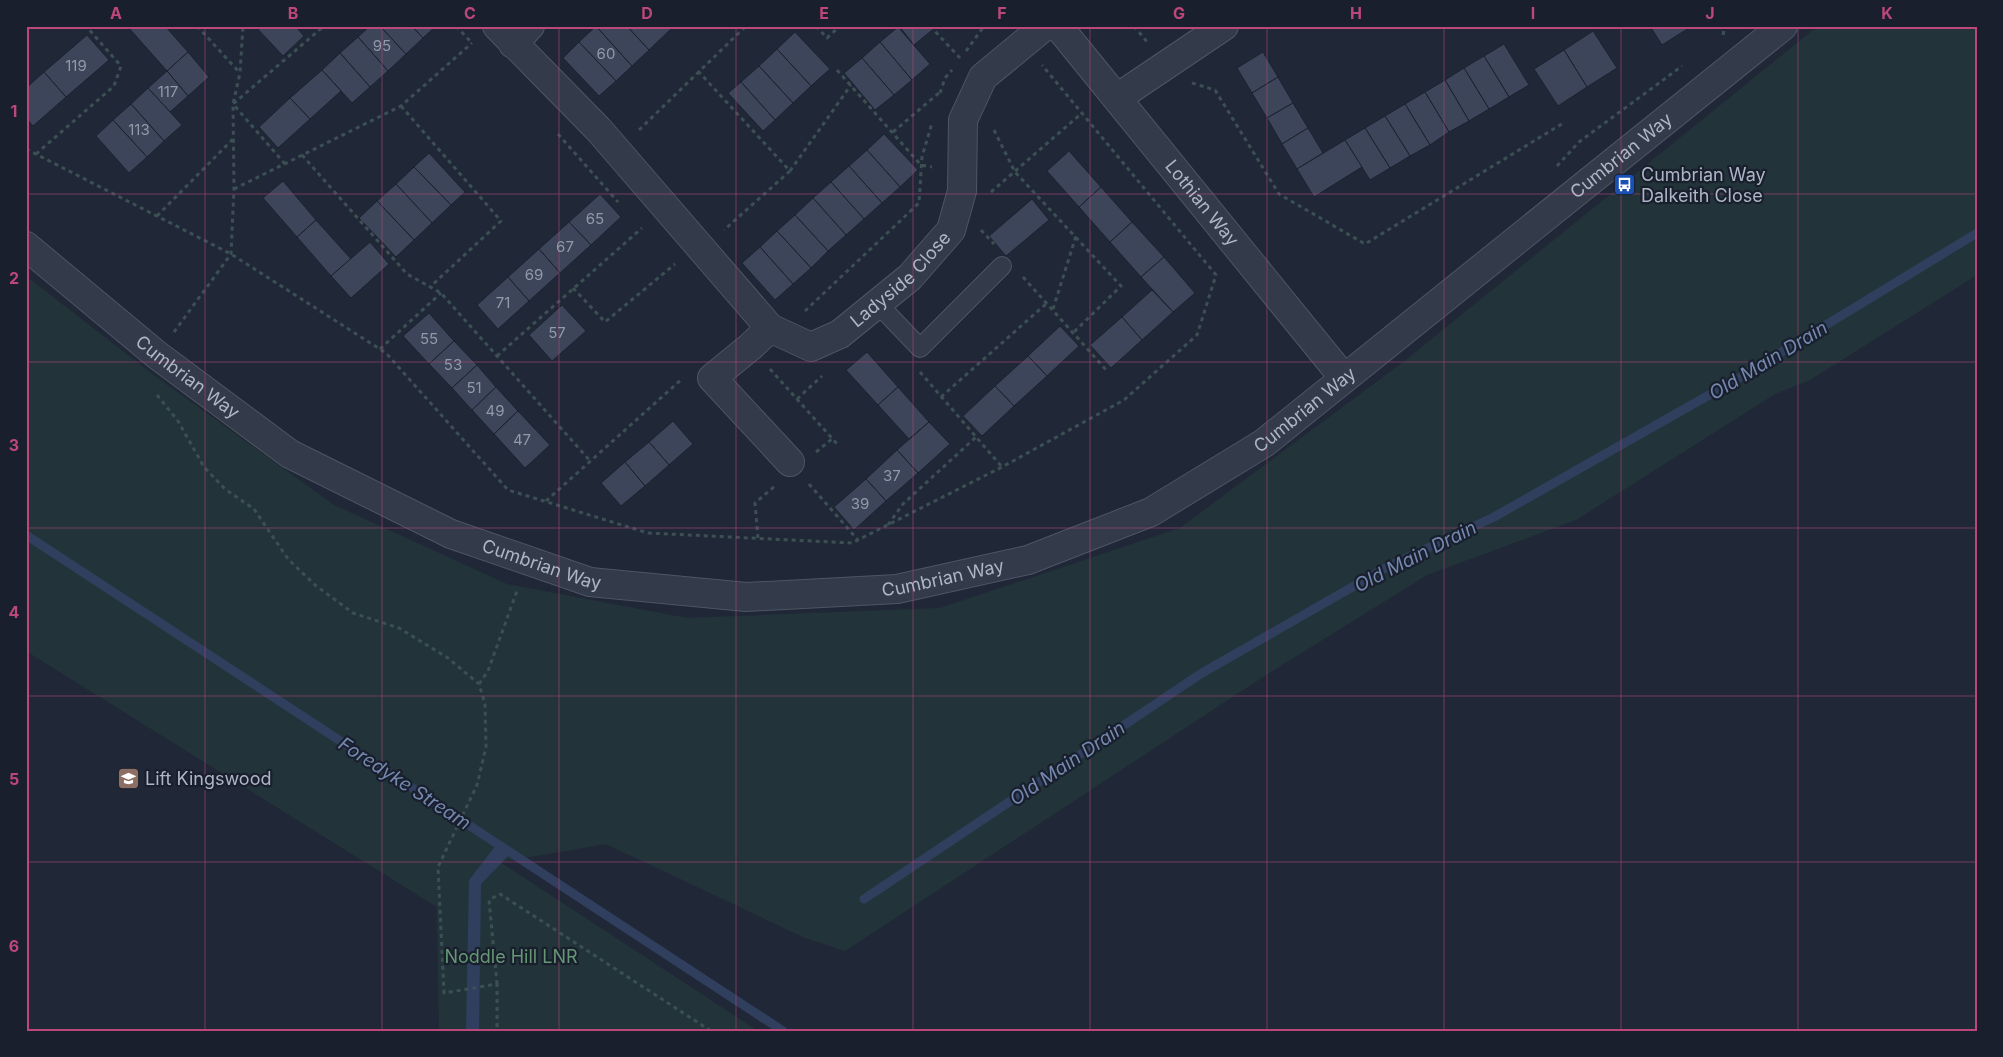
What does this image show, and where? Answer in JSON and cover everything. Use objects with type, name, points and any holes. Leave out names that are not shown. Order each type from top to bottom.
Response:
[{"type":"street","name":"Ladyside Close","points":[[514,32],[617,152],[775,330],[811,347],[840,334],[910,277],[951,230],[962,191],[963,120],[973,98],[983,77],[1045,26]]},
{"type":"street","name":"Lothian Way","points":[[1058,26],[1344,378]]},
{"type":"street","points":[[1117,98],[1224,26]]},
{"type":"street","name":"Cumbrian Way","points":[[26,246],[157,355],[290,454],[451,534],[590,582],[746,597],[897,589],[1018,562],[1151,512],[1264,443],[1782,26]]},
{"type":"street","points":[[775,330],[750,347],[712,378],[790,462]]},
{"type":"lane","points":[[878,303],[920,348],[1002,266]]},
{"type":"path","points":[[36,154],[114,86],[121,66],[86,26]]},
{"type":"path","points":[[197,26],[240,73]]},
{"type":"path","points":[[157,355],[231,254],[234,189],[233,104],[240,73],[243,26]]},
{"type":"path","points":[[233,104],[324,26]]},
{"type":"path","points":[[617,152],[698,70],[746,26]]},
{"type":"path","points":[[816,26],[827,38],[840,26]]},
{"type":"path","points":[[930,26],[960,58]]},
{"type":"path","points":[[938,101],[945,78],[984,26]]},
{"type":"path","points":[[1134,26],[1150,45],[1164,67],[1181,80],[1215,90],[1278,194],[1365,244],[1565,122]]},
{"type":"path","points":[[234,189],[401,106],[472,44]]},
{"type":"path","points":[[26,149],[231,254],[380,349],[508,490],[648,533],[852,543],[1002,467],[1124,400],[1197,335],[1216,275],[1024,44]]},
{"type":"path","points":[[698,70],[790,171]]},
{"type":"path","points":[[837,70],[921,165],[962,174]]},
{"type":"path","points":[[716,236],[790,171],[851,85]]},
{"type":"path","points":[[893,132],[941,92]]},
{"type":"path","points":[[973,98],[985,114],[1015,172],[1121,286],[1073,332]]},
{"type":"path","points":[[233,104],[285,164]]},
{"type":"path","points":[[401,106],[501,221],[430,287]]},
{"type":"path","points":[[955,214],[981,201],[1082,113]]},
{"type":"path","points":[[775,330],[800,316],[919,203],[921,165],[932,120]]},
{"type":"path","points":[[157,216],[233,139]]},
{"type":"path","points":[[302,155],[407,274],[441,293],[591,462]]},
{"type":"path","points":[[955,214],[976,225],[995,246]]},
{"type":"path","points":[[497,356],[642,228]]},
{"type":"path","points":[[1053,310],[1076,236]]},
{"type":"path","points":[[573,288],[605,322],[675,264]]},
{"type":"path","points":[[1021,274],[1108,372]]},
{"type":"path","points":[[380,349],[441,293]]},
{"type":"path","points":[[941,397],[1047,303]]},
{"type":"path","points":[[916,368],[1002,467]]},
{"type":"path","points":[[546,501],[684,376]]},
{"type":"path","points":[[155,392],[178,421],[204,467],[225,489],[254,509],[288,559],[315,585],[353,613],[399,628],[448,658],[479,684],[485,704],[486,747],[477,785],[438,867],[444,993],[497,984]]},
{"type":"path","points":[[888,526],[903,504],[976,437]]},
{"type":"path","points":[[808,482],[858,540]]},
{"type":"path","points":[[479,684],[488,671],[527,560]]},
{"type":"path","points":[[497,1031],[497,984],[489,900],[500,894],[711,1031]]},
{"type":"green space","name":"Noddle Hill LNR","points":[[1818,26],[1977,26],[1977,275],[1810,380],[1775,394],[1576,520],[1427,575],[1266,675],[845,951],[803,937],[606,844],[500,862],[758,1031],[439,1031],[437,907],[26,651],[26,276],[155,376],[334,505],[507,584],[687,618],[940,608],[1180,528],[1402,363]]},
{"type":"water","points":[[497,844],[511,853],[481,884],[479,1031],[466,1031],[469,880]]},
{"type":"building","points":[[165,26],[188,52],[167,71],[128,27]]},
{"type":"building","points":[[255,26],[295,26],[304,36],[283,56]]},
{"type":"building","points":[[370,26],[380,26],[406,54],[388,71],[358,37]]},
{"type":"building","points":[[380,26],[412,26],[423,38],[406,54]]},
{"type":"building","points":[[412,26],[436,26],[423,38]]},
{"type":"building","points":[[596,26],[632,66],[616,81],[579,42]]},
{"type":"building","points":[[596,26],[627,26],[649,50],[632,66]]},
{"type":"building","points":[[627,26],[674,26],[649,50]]},
{"type":"building","points":[[899,26],[937,26],[914,45]]},
{"type":"building","points":[[1650,26],[1692,26],[1662,45]]},
{"type":"building","points":[[898,27],[930,64],[912,80],[880,42]]},
{"type":"building","points":[[1593,31],[1617,68],[1587,87],[1564,50]]},
{"type":"building","points":[[795,32],[830,69],[811,86],[777,49]]},
{"type":"building","points":[[87,35],[109,60],[66,97],[44,72]]},
{"type":"building","points":[[358,37],[388,71],[370,87],[340,53]]},
{"type":"building","points":[[579,42],[616,81],[599,96],[563,58]]},
{"type":"building","points":[[880,42],[912,80],[894,95],[862,58]]},
{"type":"building","points":[[1504,44],[1529,85],[1509,97],[1484,56]]},
{"type":"building","points":[[777,49],[811,86],[793,103],[759,66]]},
{"type":"building","points":[[1564,50],[1587,87],[1558,106],[1534,69]]},
{"type":"building","points":[[188,52],[209,77],[188,96],[167,71]]},
{"type":"building","points":[[1263,52],[1278,77],[1252,93],[1237,68]]},
{"type":"building","points":[[340,53],[370,87],[352,103],[322,70]]},
{"type":"building","points":[[1484,56],[1509,97],[1489,109],[1464,68]]},
{"type":"building","points":[[862,58],[894,95],[875,110],[844,73]]},
{"type":"building","points":[[759,66],[793,103],[775,120],[741,82]]},
{"type":"building","points":[[1464,68],[1489,109],[1469,121],[1445,80]]},
{"type":"building","points":[[322,70],[341,91],[310,119],[290,98]]},
{"type":"building","points":[[167,71],[188,96],[170,112],[148,88]]},
{"type":"building","points":[[44,72],[66,97],[33,126],[26,118],[26,88]]},
{"type":"building","points":[[1278,77],[1293,103],[1267,118],[1252,93]]},
{"type":"building","points":[[1445,80],[1469,121],[1449,132],[1425,92]]},
{"type":"building","points":[[741,82],[775,120],[763,131],[728,93]]},
{"type":"building","points":[[148,88],[182,125],[164,141],[131,104]]},
{"type":"building","points":[[1425,92],[1449,132],[1430,145],[1405,104]]},
{"type":"building","points":[[290,98],[310,119],[278,148],[259,127]]},
{"type":"building","points":[[1293,103],[1308,128],[1282,144],[1267,118]]},
{"type":"building","points":[[131,104],[164,141],[147,157],[113,120]]},
{"type":"building","points":[[1405,104],[1430,145],[1410,156],[1385,116]]},
{"type":"building","points":[[1385,116],[1410,156],[1390,168],[1365,128]]},
{"type":"building","points":[[113,120],[147,157],[129,173],[96,136]]},
{"type":"building","points":[[1308,128],[1323,153],[1297,169],[1282,144]]},
{"type":"building","points":[[1365,128],[1390,168],[1370,180],[1345,140]]},
{"type":"building","points":[[884,134],[918,170],[900,187],[867,150]]},
{"type":"building","points":[[1345,140],[1362,167],[1314,197],[1297,169]]},
{"type":"building","points":[[867,150],[900,187],[882,203],[849,166]]},
{"type":"building","points":[[1069,151],[1101,187],[1079,207],[1047,171]]},
{"type":"building","points":[[429,153],[465,192],[451,205],[414,167]]},
{"type":"building","points":[[849,166],[882,203],[864,219],[831,182]]},
{"type":"building","points":[[414,167],[451,205],[432,223],[396,184]]},
{"type":"building","points":[[283,181],[316,220],[297,237],[263,198]]},
{"type":"building","points":[[831,182],[864,219],[846,235],[813,198]]},
{"type":"building","points":[[396,184],[432,223],[414,240],[377,201]]},
{"type":"building","points":[[1101,187],[1132,222],[1110,242],[1079,207]]},
{"type":"building","points":[[600,194],[621,217],[591,245],[569,222]]},
{"type":"building","points":[[813,198],[846,235],[828,251],[795,215]]},
{"type":"building","points":[[1032,199],[1049,220],[1006,256],[989,236]]},
{"type":"building","points":[[377,201],[414,240],[396,257],[359,218]]},
{"type":"building","points":[[795,215],[828,251],[811,268],[777,231]]},
{"type":"building","points":[[316,220],[351,259],[331,276],[297,237]]},
{"type":"building","points":[[569,222],[591,245],[560,273],[539,249]]},
{"type":"building","points":[[1132,222],[1164,257],[1141,277],[1110,242]]},
{"type":"building","points":[[777,231],[811,268],[793,284],[760,247]]},
{"type":"building","points":[[370,242],[389,264],[351,298],[331,276]]},
{"type":"building","points":[[760,247],[793,284],[775,300],[742,263]]},
{"type":"building","points":[[539,249],[560,273],[529,301],[508,277]]},
{"type":"building","points":[[1164,257],[1195,293],[1173,312],[1141,277]]},
{"type":"building","points":[[508,277],[529,301],[498,329],[477,305]]},
{"type":"building","points":[[1152,290],[1173,312],[1142,340],[1122,317]]},
{"type":"building","points":[[562,305],[586,331],[552,361],[529,335]]},
{"type":"building","points":[[429,313],[454,341],[429,364],[403,336]]},
{"type":"building","points":[[1122,317],[1142,340],[1111,368],[1090,345]]},
{"type":"building","points":[[1060,326],[1079,346],[1047,376],[1028,356]]},
{"type":"building","points":[[454,341],[477,365],[452,388],[429,364]]},
{"type":"building","points":[[867,352],[898,387],[878,405],[846,370]]},
{"type":"building","points":[[1028,356],[1047,376],[1014,406],[995,386]]},
{"type":"building","points":[[477,365],[496,387],[472,410],[452,388]]},
{"type":"building","points":[[995,386],[1014,406],[982,436],[963,416]]},
{"type":"building","points":[[496,387],[518,411],[494,434],[472,410]]},
{"type":"building","points":[[898,387],[929,422],[909,439],[878,405]]},
{"type":"building","points":[[518,411],[550,445],[525,468],[494,434]]},
{"type":"building","points":[[673,421],[693,444],[669,465],[649,442]]},
{"type":"building","points":[[929,422],[950,444],[918,473],[897,450]]},
{"type":"building","points":[[649,442],[669,465],[645,486],[625,462]]},
{"type":"building","points":[[897,450],[918,473],[886,501],[866,479]]},
{"type":"building","points":[[625,462],[645,486],[621,506],[601,483]]},
{"type":"building","points":[[866,479],[886,501],[854,530],[834,507]]},
{"type":"waterway","name":"Old Main Drain","points":[[864,899],[1202,673],[1389,566],[1494,517],[1739,378],[1977,233]]},
{"type":"waterway","name":"Foredyke Stream","points":[[26,535],[783,1031]]},
{"type":"place","name":"Cumbrian Way Dalkeith Close","points":[[1625,185]]},
{"type":"place","name":"Lift Kingswood","points":[[129,779]]}]
